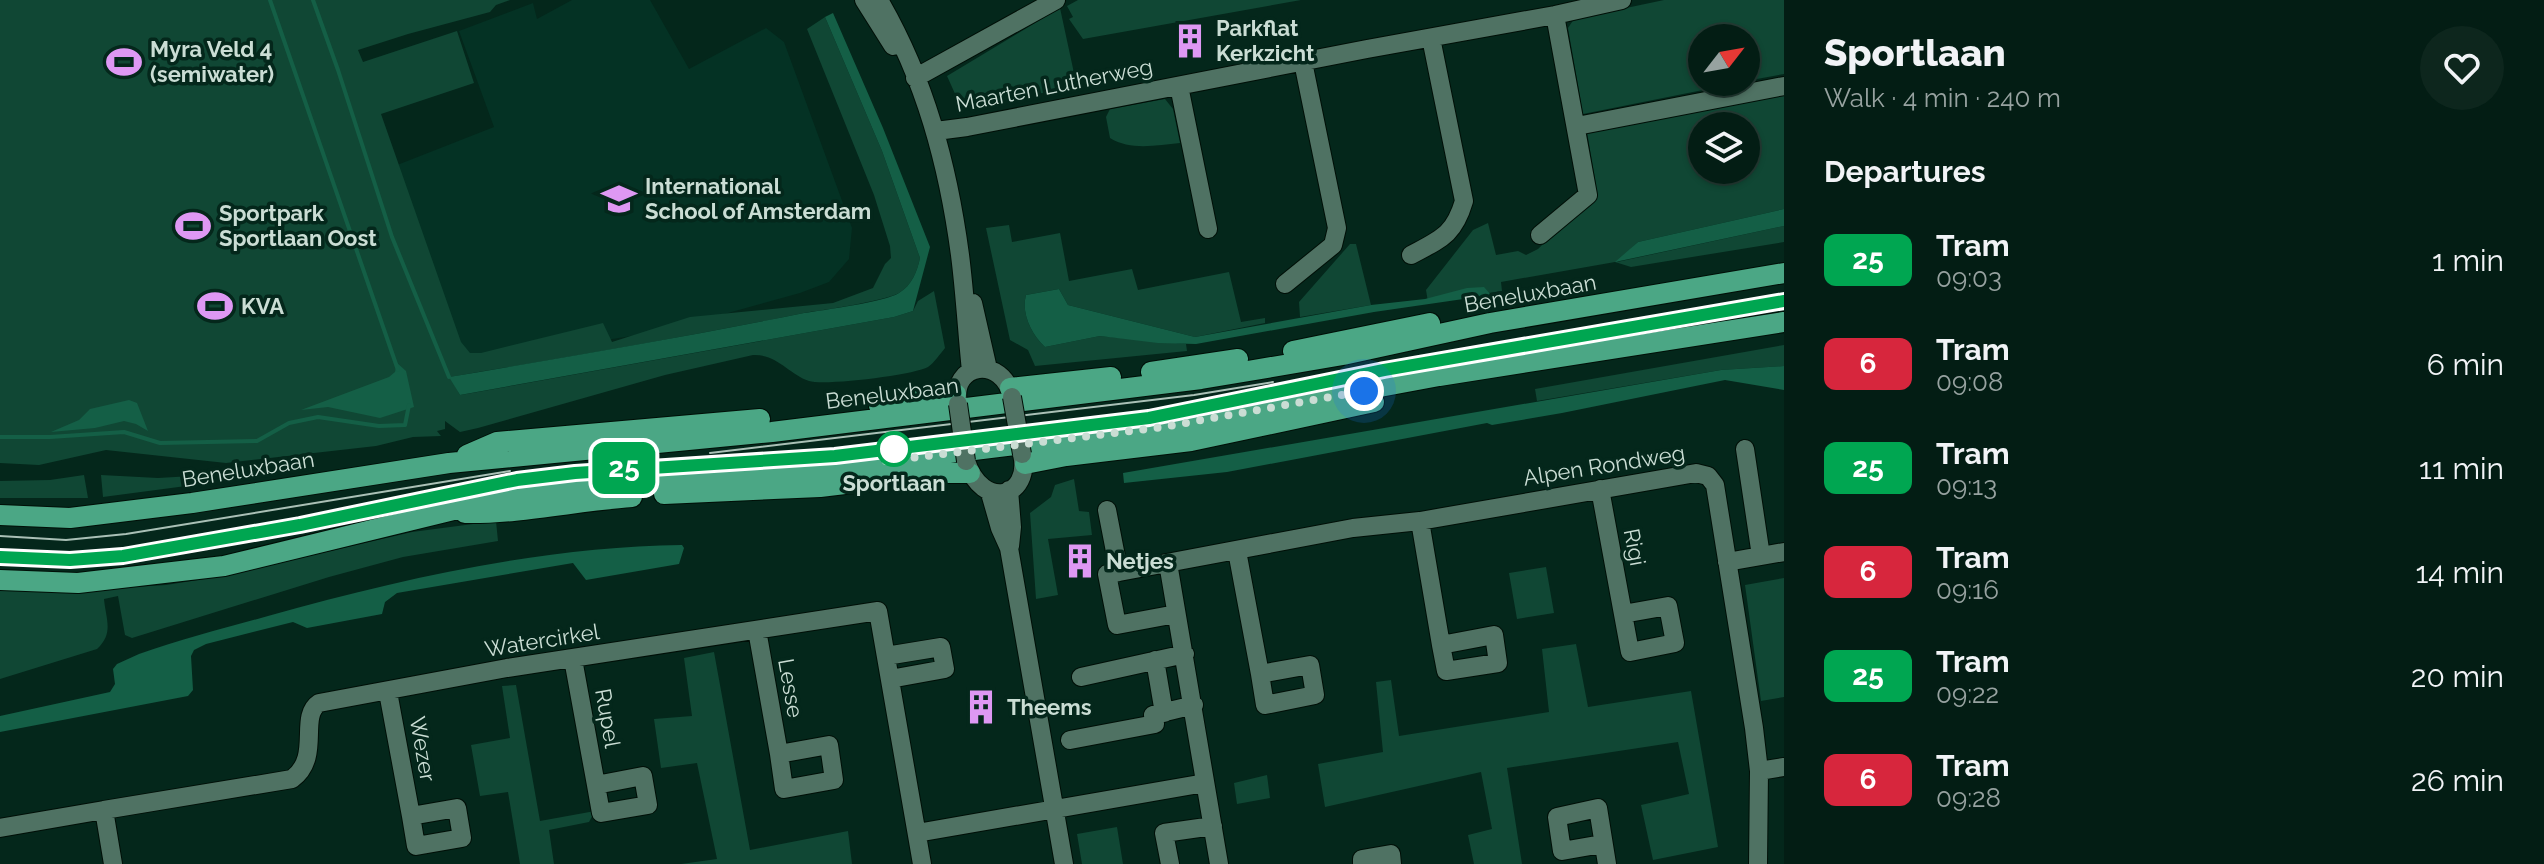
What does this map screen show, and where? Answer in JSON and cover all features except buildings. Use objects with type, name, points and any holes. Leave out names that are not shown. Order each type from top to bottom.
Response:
[{"type":"main road","name":"Beneluxbaan","points":[[0,515],[70,518],[192,503],[449,463],[772,432],[1083,395],[1343,355],[1490,323],[1784,273]]},
{"type":"main road","points":[[0,580],[78,583],[224,566],[449,513],[493,499],[580,486],[827,468],[1134,431],[1784,322]]},
{"type":"main road","points":[[1011,392],[1271,354],[1434,323],[1490,323]]},
{"type":"main road","points":[[1023,459],[1191,441],[1442,388],[1497,368]]},
{"type":"main road","points":[[449,463],[497,442],[814,415],[957,399]]},
{"type":"main road","points":[[449,513],[491,514],[581,501],[820,487],[968,467]]},
{"type":"street","points":[[864,0],[915,78]]},
{"type":"street","points":[[879,0],[907,53],[936,131],[947,176],[980,370]]},
{"type":"street","points":[[915,78],[1056,0]]},
{"type":"street","name":"Maarten Lutherweg","points":[[936,131],[1622,0]]},
{"type":"street","points":[[1540,235],[1588,195],[1555,15]]},
{"type":"street","points":[[1411,255],[1449,234],[1459,219],[1464,201],[1431,38]]},
{"type":"street","points":[[1285,284],[1333,245],[1337,228],[1303,62]]},
{"type":"street","name":"Maarten Lutherweg","points":[[1179,86],[1208,229]]},
{"type":"street","points":[[1577,126],[1784,86]]},
{"type":"street","points":[[980,370],[1001,375],[1011,392],[1023,459],[1018,482],[1000,492],[981,487],[968,467],[957,399],[961,379],[980,370]]},
{"type":"street","points":[[1745,449],[1761,556]]},
{"type":"street","name":"Alpen Rondweg","points":[[1119,572],[1353,528],[1420,521],[1696,473],[1708,476],[1715,485],[1754,728],[1759,771],[1758,864]]},
{"type":"street","name":"Rigi","points":[[1600,489],[1623,614]]},
{"type":"street","points":[[1000,492],[1012,527],[1009,548],[1064,864]]},
{"type":"street","points":[[1107,510],[1119,572],[1107,574],[1117,625],[1176,614]]},
{"type":"street","points":[[1420,521],[1441,645]]},
{"type":"street","points":[[1237,551],[1260,674]]},
{"type":"street","points":[[1727,562],[1784,552]]},
{"type":"street","points":[[1168,563],[1219,864]]},
{"type":"street","name":"Watercirkel","points":[[104,810],[292,779],[302,772],[308,761],[311,715],[319,703],[507,668],[878,611],[922,864]]},
{"type":"street","name":"Lesse","points":[[757,630],[779,754]]},
{"type":"street","points":[[886,656],[941,647],[945,669],[890,679]]},
{"type":"street","points":[[1081,677],[1185,654]]},
{"type":"street","name":"Rupel","points":[[573,659],[596,785]]},
{"type":"street","points":[[1155,660],[1164,713]]},
{"type":"street","name":"Wezer","points":[[388,692],[411,816]]},
{"type":"street","points":[[1070,740],[1155,724],[1153,715],[1194,705]]},
{"type":"street","points":[[1759,771],[1784,767]]},
{"type":"street","points":[[917,833],[1205,783]]},
{"type":"street","points":[[0,828],[104,810],[113,864]]},
{"type":"street","points":[[1170,864],[1164,833],[1213,826]]},
{"type":"street","points":[[1602,844],[1607,864]]},
{"type":"street","points":[[1362,864],[1362,859],[1391,854],[1392,864]]},
{"type":"shaded area","name":"Sportpark Sportlaan Oost","points":[[0,0],[510,0],[496,5],[490,12],[358,50],[363,62],[457,31],[474,83],[381,114],[461,342],[470,353],[481,353],[603,323],[612,342],[690,317],[833,303],[873,288],[891,258],[890,246],[874,195],[807,29],[825,17],[882,151],[920,258],[907,286],[892,296],[868,302],[450,377],[460,395],[472,393],[894,317],[913,311],[918,301],[934,291],[945,348],[928,367],[920,370],[832,382],[809,381],[776,361],[753,355],[665,375],[460,432],[445,421],[445,429],[437,431],[441,436],[413,437],[376,446],[226,463],[106,450],[39,465],[0,463]]},
{"type":"shaded area","name":"International School of Amsterdam","points":[[572,0],[650,0],[689,69],[766,28],[784,42],[852,228],[849,259],[829,282],[663,331],[455,364],[387,169],[494,127],[459,31],[533,3],[537,19]]},
{"type":"shaded area","points":[[1078,0],[1301,0],[1083,39],[1069,19],[1073,17],[1067,6]]},
{"type":"shaded area","points":[[1664,0],[1784,0],[1784,74],[1760,78],[1760,24],[1688,24],[1688,93],[1583,114],[1568,28],[1574,19]]},
{"type":"shaded area","points":[[1060,8],[1077,87],[961,107],[947,76]]},
{"type":"shaded area","points":[[833,13],[930,247],[913,311],[894,317],[460,395],[449,377],[868,302],[899,293],[911,282],[920,258],[882,151],[825,17]]},
{"type":"shaded area","points":[[1784,91],[1784,209],[1638,242],[1617,262],[1784,226],[1784,242],[1631,267],[1615,262],[1501,282],[1502,291],[1428,302],[1426,290],[1473,230],[1488,223],[1496,255],[1518,251],[1526,255],[1538,249],[1592,196],[1596,185],[1587,132]]},
{"type":"shaded area","points":[[1165,99],[1173,109],[1180,143],[1135,146],[1110,138],[1106,117],[1110,109]]},
{"type":"shaded area","points":[[1784,209],[1784,226],[1615,262],[1638,242]]},
{"type":"shaded area","points":[[1009,225],[1012,242],[1060,233],[1069,281],[1132,269],[1138,290],[1229,272],[1241,322],[1265,318],[1265,323],[1195,337],[1068,305],[1059,289],[1026,295],[1028,323],[1045,347],[1100,336],[1186,344],[1187,351],[1035,366],[1028,350],[1010,340],[986,228]]},
{"type":"shaded area","points":[[1350,244],[1356,244],[1371,305],[1300,317],[1299,302]]},
{"type":"shaded area","points":[[1484,287],[1491,295],[1374,312],[1196,344],[1100,336],[1045,347],[1035,336],[1025,309],[1026,295],[1059,289],[1068,305],[1195,337]]},
{"type":"shaded area","points":[[1784,345],[1784,366],[1721,370],[1537,401],[1535,389]]},
{"type":"shaded area","points":[[397,363],[406,371],[414,407],[380,418],[328,407],[301,410],[389,377],[395,372]]},
{"type":"shaded area","points":[[1784,366],[1784,390],[1725,380],[1562,413],[1492,425],[1487,423],[1227,472],[1124,483],[1123,473],[1721,370]]},
{"type":"shaded area","points":[[129,400],[137,403],[148,431],[124,421],[95,428],[51,432],[79,420],[90,409]]},
{"type":"shaded area","points":[[314,469],[103,497],[101,475],[158,478]]},
{"type":"shaded area","points":[[84,475],[88,498],[0,498],[0,481],[50,480]]},
{"type":"shaded area","points":[[1074,479],[1079,511],[1089,512],[1092,535],[1048,539],[1058,595],[1036,599],[1030,513],[1051,497],[1055,485]]},
{"type":"shaded area","points":[[496,521],[498,541],[403,557],[132,638],[125,635],[118,596],[104,599],[107,632],[97,649],[0,679],[0,590],[68,591],[166,585],[223,576],[412,532]]},
{"type":"shaded area","points":[[682,545],[684,548],[679,564],[586,580],[573,563],[397,593],[385,602],[382,614],[307,628],[293,622],[206,644],[194,650],[191,656],[193,690],[188,696],[0,732],[0,716],[110,692],[115,684],[113,669],[139,654],[268,616],[421,577],[525,558]]},
{"type":"shaded area","points":[[1546,567],[1554,613],[1517,619],[1509,573]]},
{"type":"shaded area","points":[[1784,578],[1784,697],[1761,701],[1745,585]]},
{"type":"shaded area","points":[[1576,644],[1588,707],[1691,691],[1718,847],[1653,860],[1641,805],[1689,794],[1678,742],[1507,768],[1522,864],[1474,864],[1468,835],[1492,829],[1481,772],[1325,807],[1318,764],[1383,752],[1376,682],[1391,680],[1399,736],[1549,712],[1542,649]]},
{"type":"shaded area","points":[[714,652],[750,850],[848,831],[852,864],[681,864],[717,859],[697,763],[661,768],[654,719],[692,716],[684,658]]},
{"type":"shaded area","points":[[516,685],[540,821],[595,811],[589,822],[549,830],[554,864],[520,864],[508,792],[480,796],[471,745],[510,738],[502,686]]},
{"type":"shaded area","points":[[1267,775],[1270,798],[1237,804],[1234,783]]},
{"type":"shaded area","points":[[1117,827],[1123,864],[1082,864],[1077,834]]},
{"type":"waterway","points":[[270,0],[398,370]]},
{"type":"waterway","points":[[313,0],[392,237],[449,377]]},
{"type":"waterway","points":[[0,437],[124,432],[160,443],[257,441],[289,423],[318,417],[379,426],[405,425],[409,405]]},
{"type":"tram line","points":[[0,557],[70,560],[123,556],[300,525],[493,485],[575,473],[835,456],[1149,418],[1384,370],[1784,301]]},
{"type":"tram line","name":"25","points":[[0,557],[70,560],[123,556],[300,525],[517,480],[638,467],[835,456],[1149,418],[1384,370],[1784,301]]},
{"type":"tram line","points":[[710,453],[1194,395],[1273,382]]},
{"type":"tram line","points":[[0,536],[66,540],[126,534],[510,471]]},
{"type":"place","name":"Parkflat Kerkzicht","points":[[1190,41]]},
{"type":"place","name":"Myra Veld 4 (semiwater)","points":[[124,62]]},
{"type":"place","name":"International School of Amsterdam","points":[[619,199]]},
{"type":"place","name":"Sportpark Sportlaan Oost","points":[[193,226]]},
{"type":"place","name":"KVA","points":[[215,306]]},
{"type":"place","name":"Sportlaan","points":[[894,449]]},
{"type":"place","name":"Netjes","points":[[1080,561]]},
{"type":"place","name":"Theems","points":[[981,707]]},
{"type":"route","points":[[894,449],[886,461],[1163,427],[1364,391]]}]
